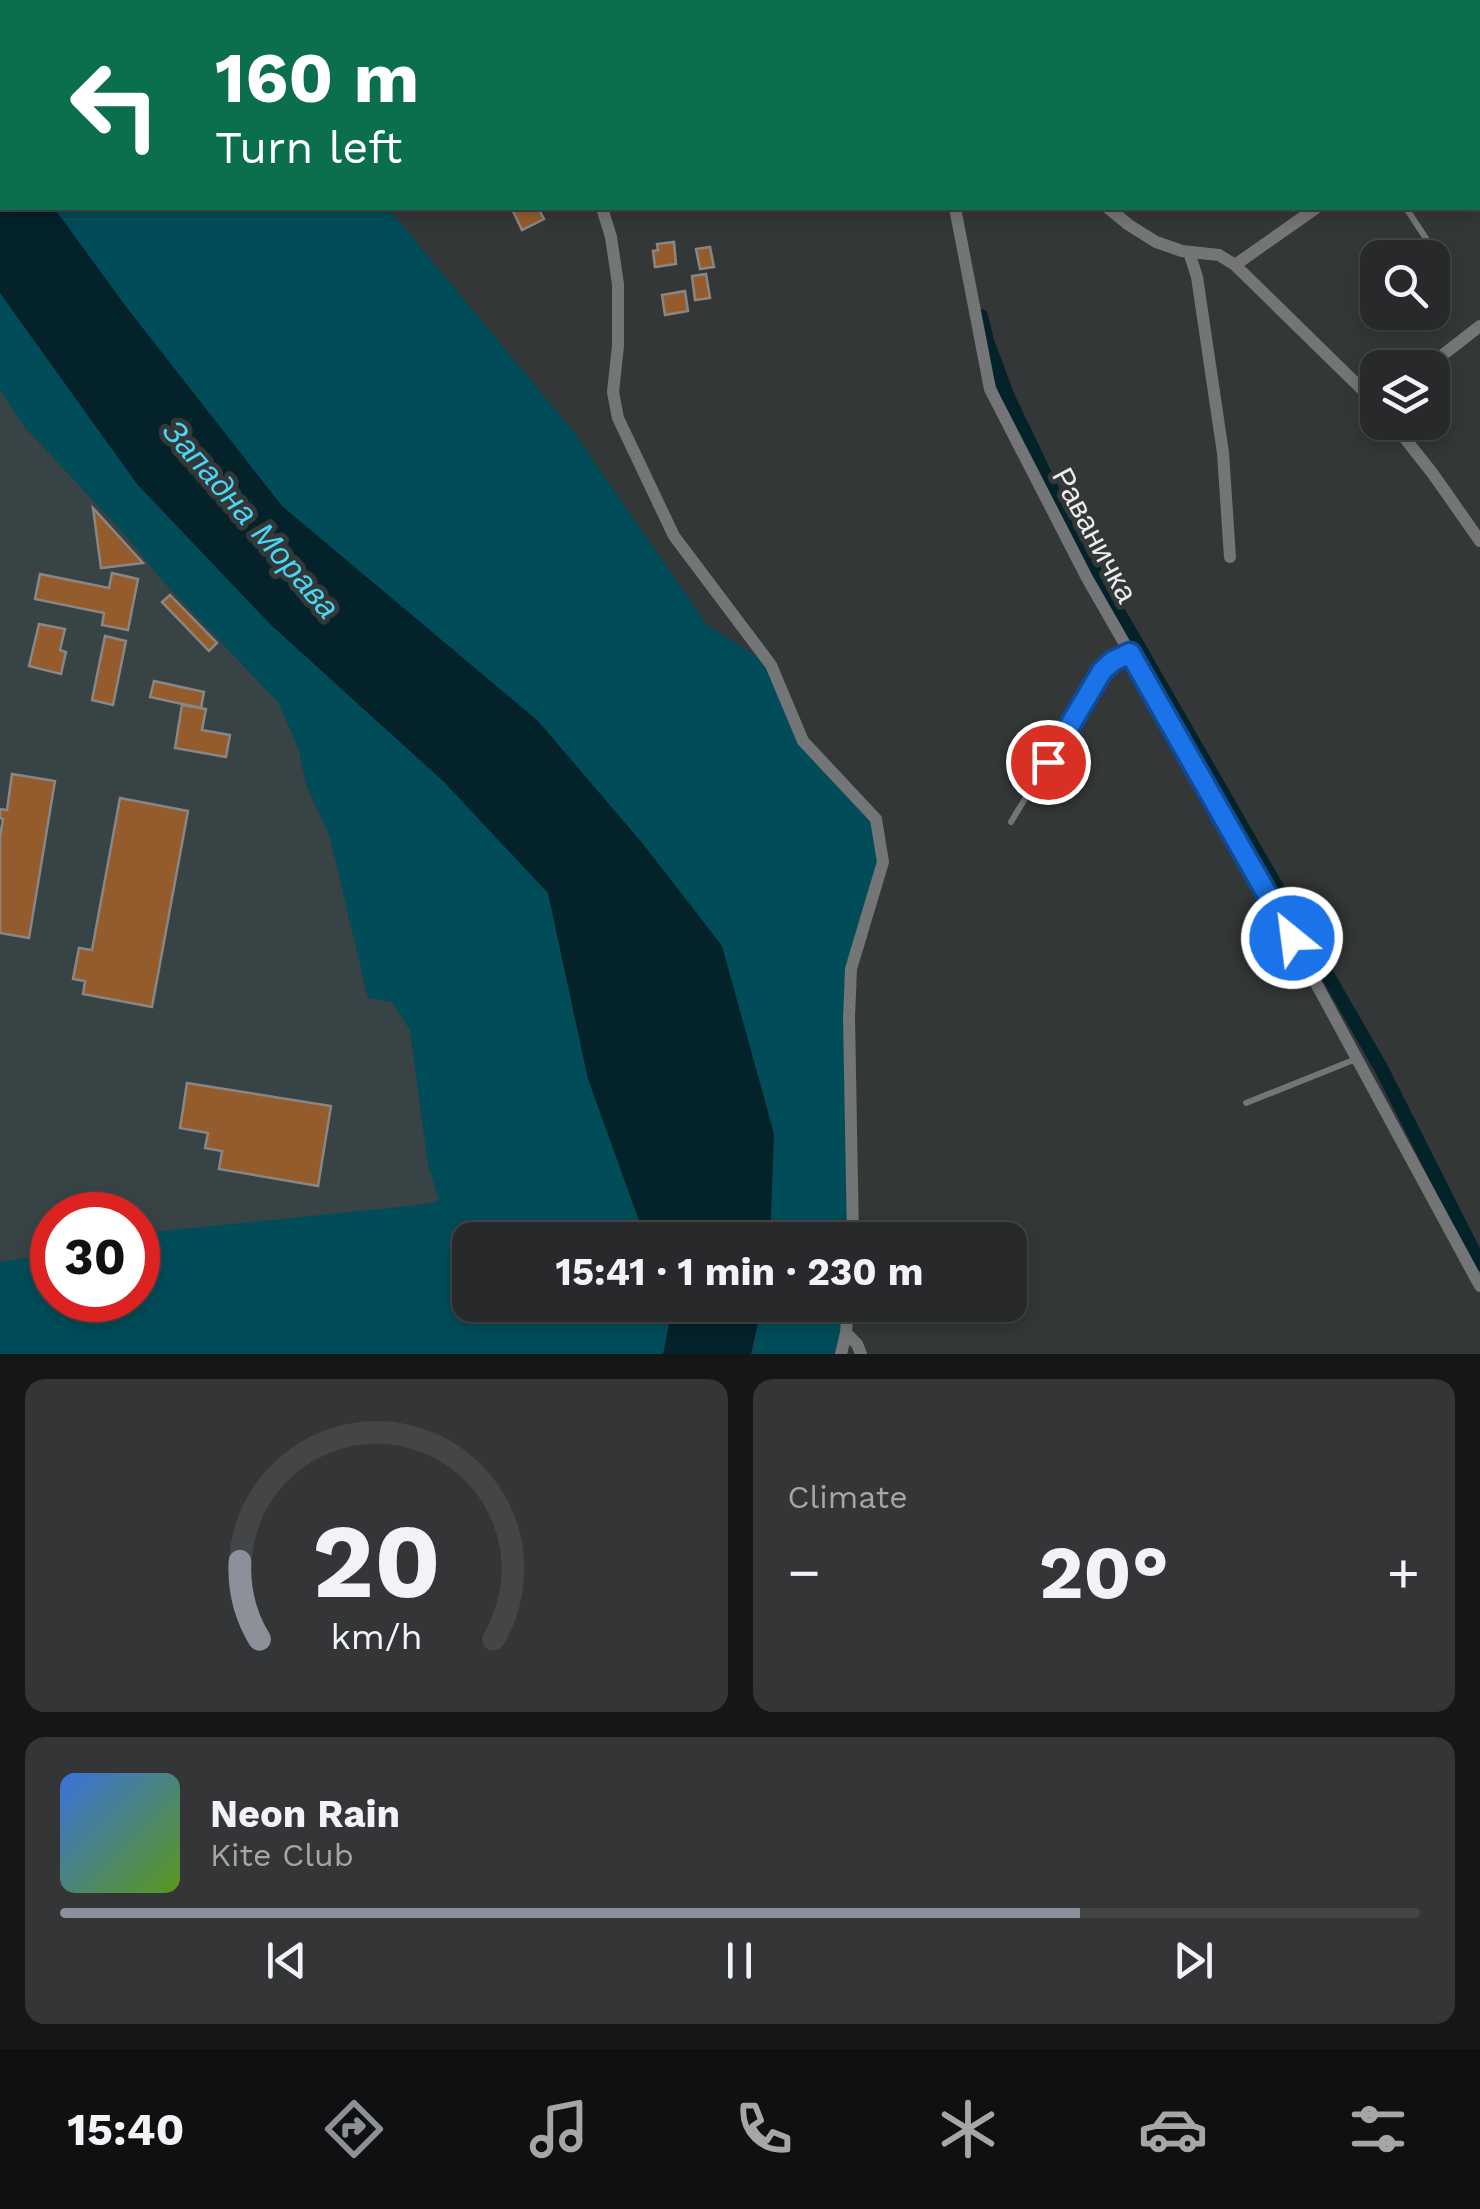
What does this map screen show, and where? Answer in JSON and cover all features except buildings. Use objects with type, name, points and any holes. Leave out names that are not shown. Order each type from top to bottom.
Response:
[{"type":"street","points":[[603,210],[612,238],[618,284],[613,392],[618,418],[674,536],[771,665],[803,741],[876,819],[883,862],[851,969],[853,1222]]},
{"type":"street","name":"Раваничка","points":[[955,210],[990,389],[1087,578],[1250,862],[1480,1286]]},
{"type":"street","points":[[1110,210],[1156,242],[1218,256],[1235,265],[1360,387]]},
{"type":"street","points":[[1235,265],[1313,210]]},
{"type":"street","points":[[1189,252],[1197,277],[1220,436],[1230,557]]},
{"type":"street","points":[[1449,350],[1480,326]]},
{"type":"street","points":[[1406,440],[1480,541]]},
{"type":"street","points":[[840,1354],[847,1322]]},
{"type":"street","points":[[846,1334],[857,1344],[860,1354]]},
{"type":"lane","points":[[1407,210],[1427,240]]},
{"type":"lane","points":[[1011,822],[1102,671],[1130,653]]},
{"type":"lane","points":[[1246,1103],[1357,1058]]},
{"type":"shaded area","points":[[55,210],[390,210],[573,431],[707,625],[771,665],[803,741],[876,819],[883,862],[851,969],[853,1222],[771,1222],[774,1134],[722,946],[643,844],[538,721],[282,506]]},
{"type":"shaded area","points":[[0,293],[137,484],[270,624],[444,782],[548,893],[588,1079],[640,1222],[452,1222],[452,1322],[670,1322],[663,1354],[0,1354],[0,1262],[30,1258],[30,1322],[160,1322],[160,1232],[439,1200],[428,1164],[410,1030],[392,1002],[368,998],[330,837],[306,784],[298,747],[278,702],[24,426],[0,390]]},
{"type":"shaded area","points":[[0,390],[24,426],[278,702],[298,747],[306,784],[330,837],[368,998],[392,1002],[410,1030],[428,1164],[439,1200],[332,1216],[160,1232],[160,1192],[30,1192],[30,1258],[0,1262]]},
{"type":"shaded area","points":[[759,1322],[846,1322],[841,1354],[752,1354]]},
{"type":"water","name":"Западна Морава","points":[[0,210],[55,210],[282,506],[538,721],[643,844],[722,946],[774,1134],[771,1222],[640,1222],[588,1079],[548,893],[444,782],[270,624],[137,484],[0,293]]},
{"type":"water","points":[[670,1322],[758,1322],[751,1354],[663,1354]]},
{"type":"waterway","points":[[981,316],[1008,397],[1073,533],[1381,1068],[1480,1264]]},
{"type":"route","points":[[1048,762],[1102,671],[1130,653],[1292,938]]}]
